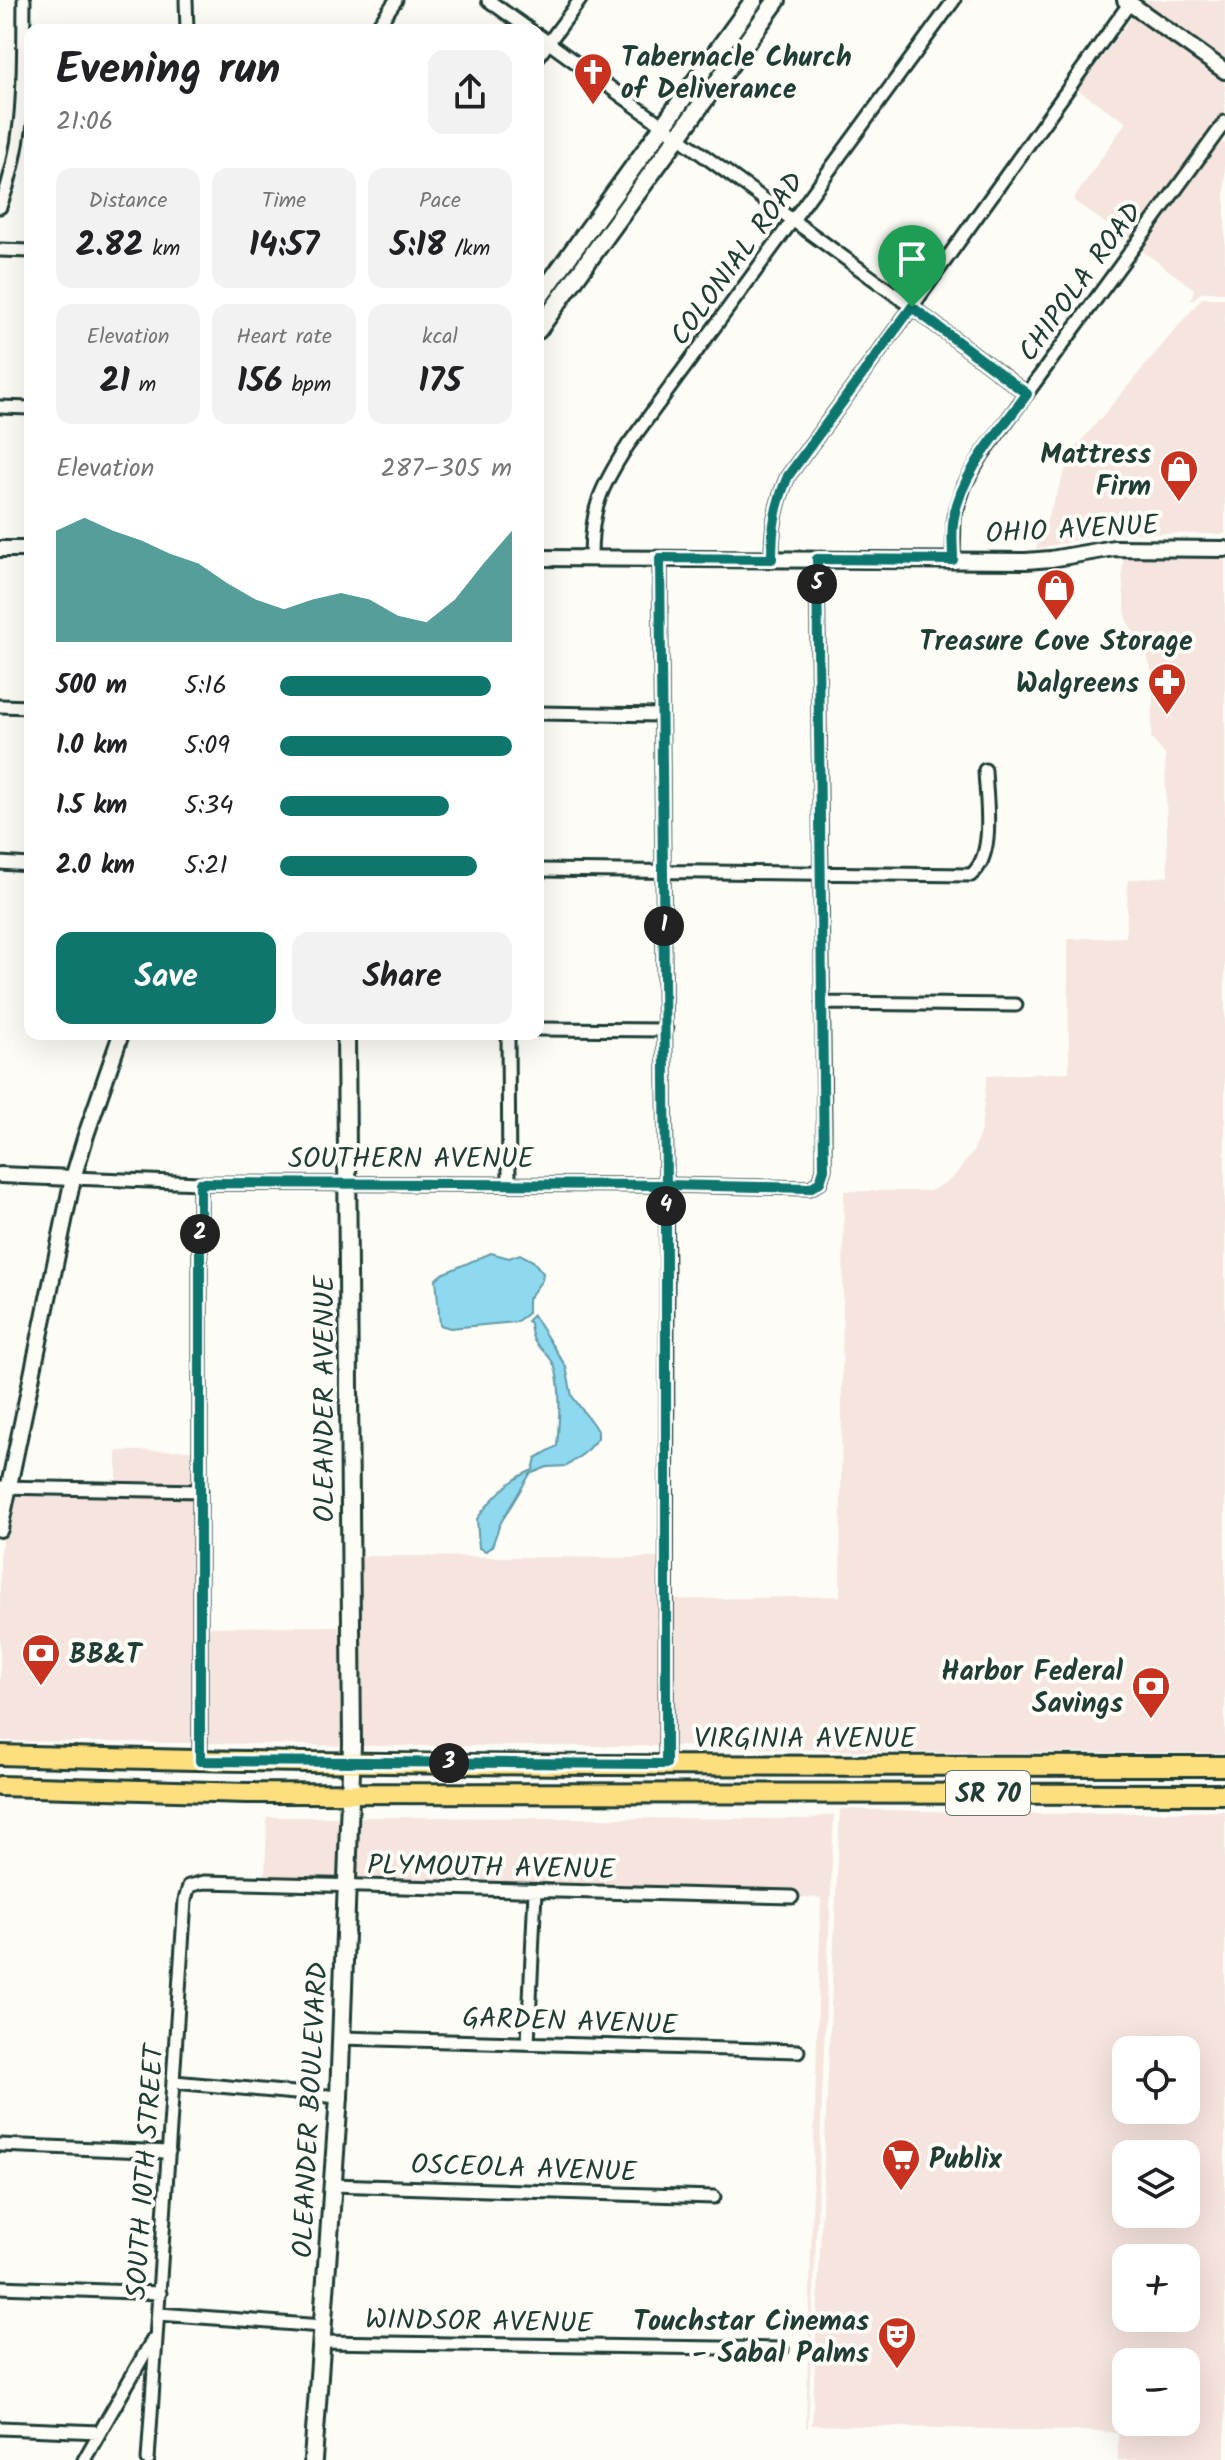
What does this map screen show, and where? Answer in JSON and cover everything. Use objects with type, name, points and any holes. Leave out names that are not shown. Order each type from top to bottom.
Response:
[{"type":"main road","points":[[544,321],[754,0]]},
{"type":"main road","points":[[544,291],[777,0]]},
{"type":"main road","name":"OLEANDER AVENUE","points":[[346,1040],[351,1763]]},
{"type":"main road","name":"VIRGINIA AVENUE","points":[[0,1755],[351,1763],[1225,1766]]},
{"type":"main road","name":"OLEANDER BOULEVARD","points":[[313,2460],[339,2097],[351,1763]]},
{"type":"main road","points":[[799,1792],[840,1781],[854,1774],[861,1765]]},
{"type":"main road","name":"VIRGINIA AVENUE","points":[[0,1786],[350,1794],[1225,1794]]},
{"type":"street","points":[[0,207],[9,184],[22,122],[24,0]]},
{"type":"street","points":[[186,0],[187,24]]},
{"type":"street","points":[[379,24],[396,0]]},
{"type":"street","points":[[488,0],[522,24]]},
{"type":"street","points":[[544,38],[580,0]]},
{"type":"street","name":"COLONIAL ROAD","points":[[591,558],[598,497],[628,445],[954,0]]},
{"type":"street","points":[[772,559],[776,503],[788,476],[912,307],[1127,2],[1225,71]]},
{"type":"street","points":[[544,40],[1027,394]]},
{"type":"street","name":"CHIPOLA ROAD","points":[[953,560],[954,517],[965,484],[982,455],[1220,136],[1225,122]]},
{"type":"street","points":[[0,250],[24,251]]},
{"type":"street","points":[[0,407],[24,408]]},
{"type":"street","name":"OHIO AVENUE","points":[[544,558],[1051,559],[1114,548],[1225,549]]},
{"type":"street","points":[[0,549],[24,549]]},
{"type":"street","points":[[660,558],[666,1030],[666,1764]]},
{"type":"street","points":[[817,559],[822,1003],[1016,1005]]},
{"type":"street","points":[[0,706],[24,707]]},
{"type":"street","points":[[544,713],[661,715]]},
{"type":"street","points":[[544,870],[971,875],[980,868],[987,848],[985,770]]},
{"type":"street","points":[[0,863],[24,865]]},
{"type":"street","name":"SOUTHERN AVENUE","points":[[0,1175],[200,1183],[810,1188],[820,1182],[824,1169],[822,1003]]},
{"type":"street","points":[[544,1029],[666,1030]]},
{"type":"street","points":[[0,1529],[5,1488],[73,1178],[119,1040]]},
{"type":"street","points":[[508,1040],[509,1184]]},
{"type":"street","points":[[200,1183],[200,1761]]},
{"type":"street","points":[[5,1488],[201,1491]]},
{"type":"street","name":"PLYMOUTH AVENUE","points":[[189,1886],[204,1882],[792,1897]]},
{"type":"street","name":"SOUTH 10TH STREET","points":[[148,2460],[185,1900],[189,1886]]},
{"type":"street","points":[[528,2043],[535,1891]]},
{"type":"street","name":"GARDEN AVENUE","points":[[341,2038],[798,2051]]},
{"type":"street","points":[[174,2082],[339,2097]]},
{"type":"street","points":[[0,2145],[169,2152]]},
{"type":"street","name":"OSCEOLA AVENUE","points":[[332,2185],[714,2197]]},
{"type":"street","points":[[0,2287],[160,2293]]},
{"type":"street","name":"WINDSOR AVENUE","points":[[159,2314],[321,2334],[782,2349]]},
{"type":"street","points":[[84,2460],[156,2335]]},
{"type":"street","points":[[0,2428],[100,2432]]},
{"type":"shaded area","points":[[1135,0],[1225,0],[1225,63]]},
{"type":"shaded area","points":[[1134,14],[1225,78],[1225,114],[1210,130],[1131,242],[1073,200],[1126,122],[1078,90]]},
{"type":"shaded area","points":[[1218,142],[1225,143],[1225,292],[1202,292],[1191,301],[1194,289],[1140,249]]},
{"type":"shaded area","points":[[1202,298],[1225,298],[1225,534],[1106,533],[1036,549],[1072,452]]},
{"type":"shaded area","points":[[1124,554],[1225,555],[1225,1753],[906,1752],[672,1746],[672,1600],[840,1596],[844,1191],[930,1191],[952,1179],[973,1152],[981,1130],[987,1076],[1069,1072],[1068,939],[1126,937],[1128,880],[1168,876],[1165,755],[1151,738],[1154,679],[1147,655],[1126,619],[1122,573]]},
{"type":"shaded area","points":[[195,1450],[195,1485],[117,1484],[117,1451]]},
{"type":"shaded area","points":[[14,1494],[195,1497],[194,1743],[0,1741],[0,1551]]},
{"type":"shaded area","points":[[355,1556],[661,1558],[661,1746],[357,1746]]},
{"type":"shaded area","points":[[345,1626],[346,1746],[205,1743],[206,1627]]},
{"type":"shaded area","points":[[840,1809],[1044,1814],[1225,1811],[1225,2460],[1118,2460],[1118,2436],[1200,2436],[1200,2348],[1112,2348],[1112,2432],[812,2425]]},
{"type":"shaded area","points":[[834,1814],[806,2428],[821,1898],[798,1897],[797,1891],[352,1880],[355,1817],[808,1819]]},
{"type":"shaded area","points":[[267,1817],[344,1817],[341,1880],[265,1878]]},
{"type":"water","points":[[491,1253],[509,1258],[520,1254],[533,1261],[543,1273],[542,1280],[528,1299],[528,1313],[516,1322],[450,1328],[440,1325],[436,1279]]},
{"type":"water","points":[[533,1315],[566,1367],[572,1396],[598,1431],[598,1438],[567,1466],[547,1467],[530,1474],[500,1524],[492,1546],[486,1551],[479,1548],[477,1519],[502,1490],[533,1470],[536,1458],[557,1446],[558,1379],[552,1361],[533,1338],[527,1321]]},
{"type":"place","name":"Tabernacle Church of Deliverance","points":[[593,106]]},
{"type":"place","name":"Mattress Firm","points":[[1179,503]]},
{"type":"place","name":"Treasure Cove Storage","points":[[1056,622]]},
{"type":"place","name":"Walgreens","points":[[1167,716]]},
{"type":"place","name":"BB&T","points":[[41,1687]]},
{"type":"place","name":"Harbor Federal Savings","points":[[1151,1720]]},
{"type":"place","name":"Publix","points":[[901,2192]]},
{"type":"place","name":"Touchstar Cinemas - Sabal Palms","points":[[897,2370]]},
{"type":"route","points":[[912,307],[788,476],[776,503],[772,559],[660,558],[666,1185],[200,1183],[200,1761],[666,1764],[666,1185],[810,1188],[820,1182],[824,1169],[817,559],[953,560],[954,517],[965,484],[982,455],[1027,394],[912,307]]}]
